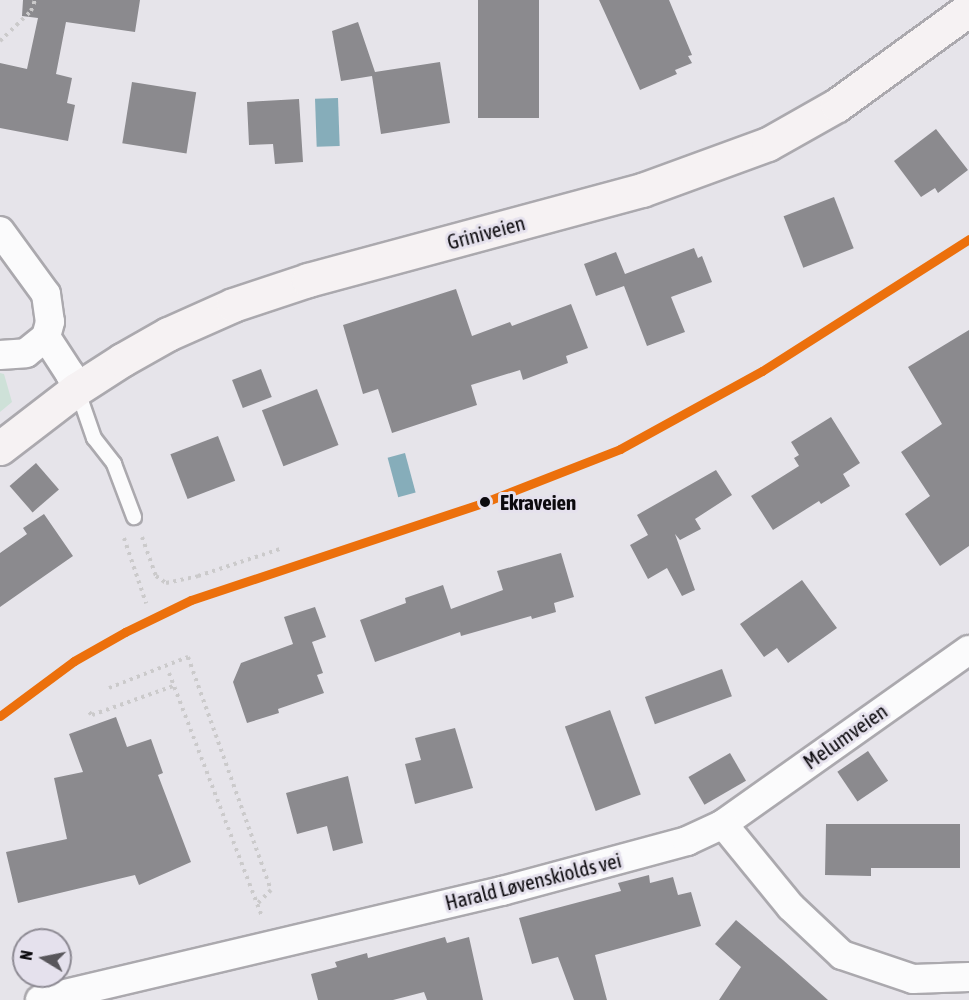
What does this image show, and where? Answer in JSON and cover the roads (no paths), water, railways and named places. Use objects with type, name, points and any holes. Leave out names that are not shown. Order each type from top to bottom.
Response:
[{"type":"main road","name":"Griniveien","points":[[0,448],[77,389],[168,334],[259,296],[642,190],[768,144],[837,105],[969,9]]},
{"type":"street","points":[[0,231],[46,294],[50,322],[46,337],[26,352],[0,355]]},
{"type":"street","points":[[46,337],[77,389]]},
{"type":"street","name":"Melumveien","points":[[723,824],[969,650]]},
{"type":"street","points":[[723,824],[791,907],[842,955],[913,979],[969,977]]},
{"type":"street","name":"Harald Løvenskiolds vei","points":[[40,1000],[532,883],[687,841],[723,824]]},
{"type":"lane","points":[[77,389],[94,438],[114,464],[134,517]]},
{"type":"water","points":[[338,98],[340,146],[317,147],[315,99]]},
{"type":"water","points":[[405,453],[416,493],[398,497],[388,458]]},
{"type":"place","name":"Ekraveien","points":[[485,502]]}]
